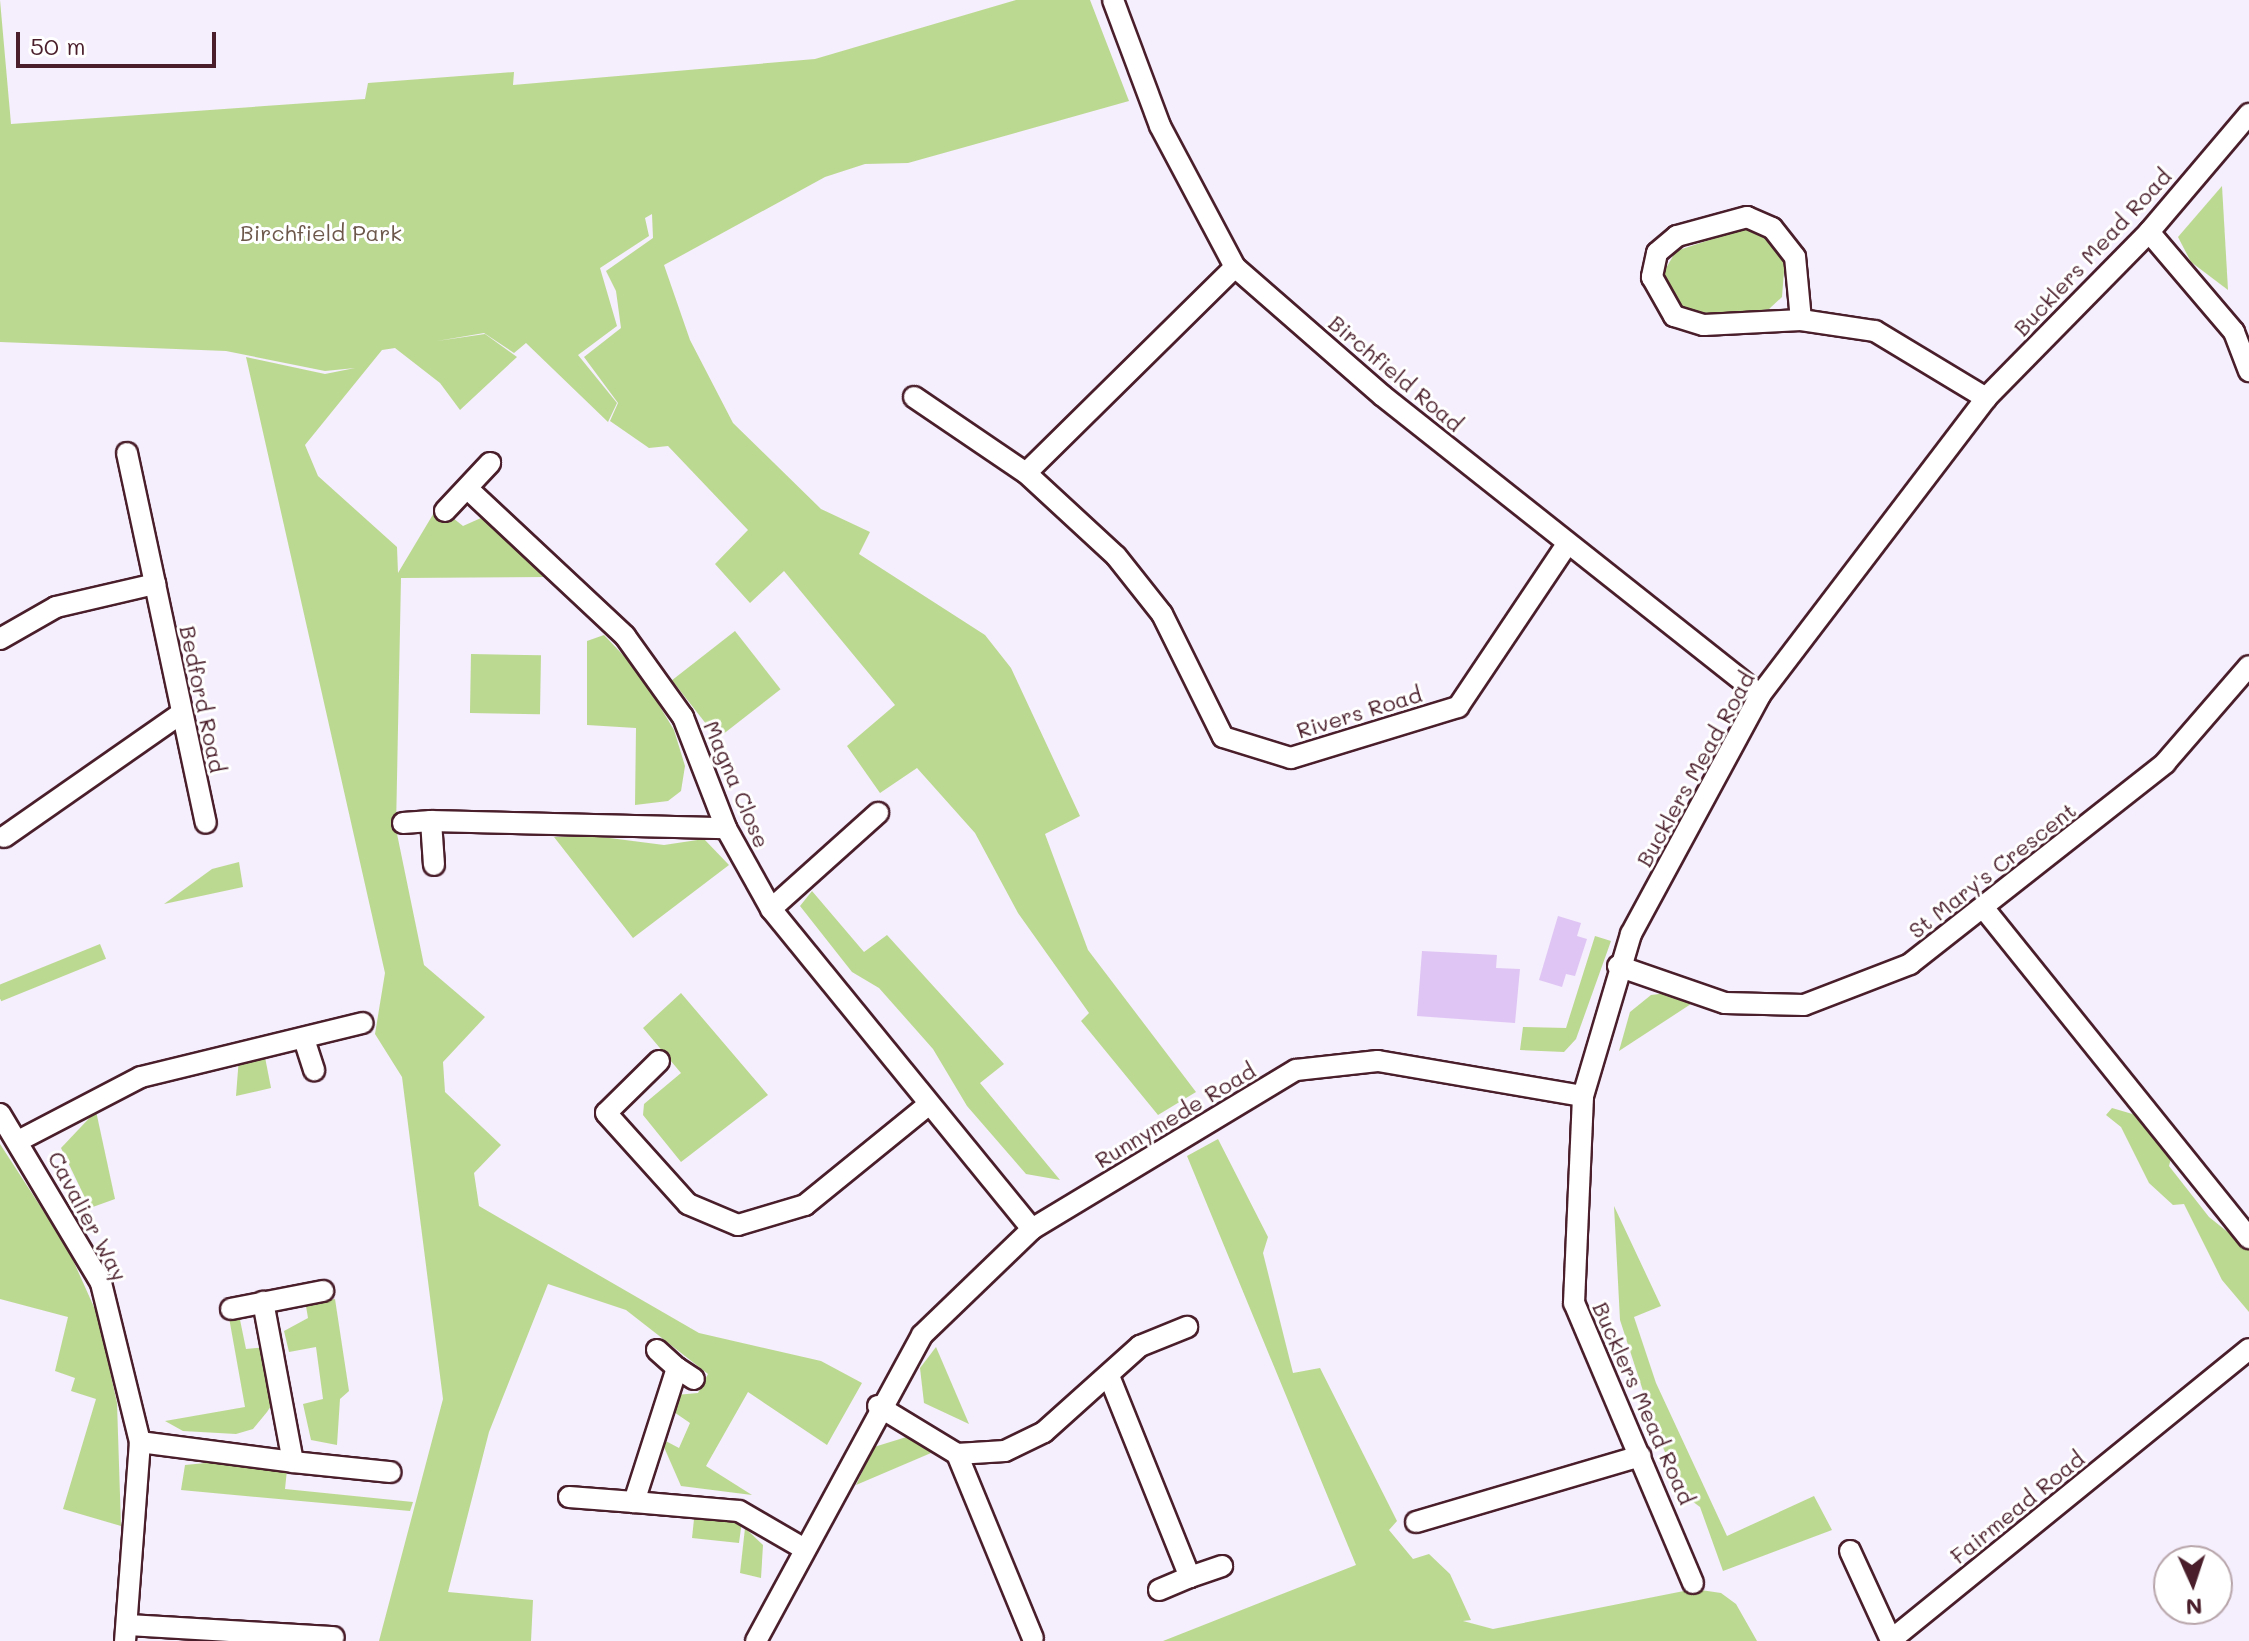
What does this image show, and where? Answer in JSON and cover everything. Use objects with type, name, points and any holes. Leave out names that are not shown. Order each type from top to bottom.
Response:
[{"type":"street","name":"Birchfield Road","points":[[1113,0],[1160,126],[1235,267],[1567,544],[1760,695]]},
{"type":"street","name":"Bucklers Mead Road","points":[[1693,1583],[1574,1303],[1583,1096],[1618,966],[1760,695],[1986,398],[2149,232],[2249,114]]},
{"type":"street","points":[[1801,320],[1795,257],[1772,228],[1747,217],[1677,236],[1657,253],[1652,277],[1674,316],[1704,325],[1801,320],[1875,331],[1986,398]]},
{"type":"street","points":[[2149,232],[2234,332],[2249,371]]},
{"type":"street","points":[[1026,473],[1235,267]]},
{"type":"street","name":"Rivers Road","points":[[914,397],[1026,473],[1116,556],[1162,614],[1223,737],[1291,758],[1458,707],[1567,544]]},
{"type":"street","name":"Bedford Road","points":[[127,453],[179,715],[206,823]]},
{"type":"street","points":[[445,511],[490,463]]},
{"type":"street","name":"Magna Close","points":[[468,489],[625,636],[683,717],[726,828],[771,909],[1032,1229]]},
{"type":"street","points":[[0,639],[56,607],[155,584]]},
{"type":"street","name":"St Mary's Crescent","points":[[1618,966],[1725,1003],[1804,1005],[1910,964],[1986,911],[2165,763],[2249,666]]},
{"type":"street","points":[[4,837],[179,715]]},
{"type":"street","points":[[771,909],[878,813]]},
{"type":"street","points":[[403,823],[431,821],[726,828]]},
{"type":"street","points":[[431,821],[434,865]]},
{"type":"street","points":[[1986,911],[2249,1238]]},
{"type":"street","points":[[20,1140],[141,1077],[363,1023]]},
{"type":"street","points":[[304,1039],[314,1070]]},
{"type":"street","points":[[659,1061],[606,1113],[688,1204],[738,1225],[805,1205],[928,1105]]},
{"type":"street","name":"Runnymede Road","points":[[756,1641],[801,1547],[878,1406],[922,1335],[1032,1229],[1296,1070],[1378,1061],[1583,1096]]},
{"type":"street","name":"Cavalier Way","points":[[0,1114],[20,1140],[101,1283],[140,1442],[128,1633],[301,1639],[334,1637]]},
{"type":"street","points":[[231,1309],[323,1291]]},
{"type":"street","points":[[263,1302],[293,1462]]},
{"type":"street","points":[[878,1406],[957,1454],[1005,1451],[1044,1432],[1140,1346],[1187,1327]]},
{"type":"street","name":"Fairmead Road","points":[[1850,1551],[1891,1640],[2249,1349]]},
{"type":"street","points":[[634,1502],[685,1374],[657,1350]]},
{"type":"street","points":[[1109,1376],[1190,1577]]},
{"type":"street","points":[[140,1442],[390,1472]]},
{"type":"street","points":[[957,1454],[1033,1638]]},
{"type":"street","points":[[1416,1522],[1640,1456]]},
{"type":"street","points":[[569,1497],[739,1511],[801,1547]]},
{"type":"street","points":[[1159,1590],[1222,1566]]},
{"type":"green space","name":"Birchfield Park","points":[[0,0],[11,124],[365,99],[368,83],[514,72],[513,85],[815,59],[1016,0],[1090,0],[1129,101],[908,163],[865,164],[825,177],[664,265],[690,340],[733,423],[821,509],[870,532],[859,554],[985,635],[1011,668],[1080,816],[1045,834],[1088,950],[1196,1092],[1158,1115],[1081,1021],[1089,1013],[1018,913],[975,833],[917,768],[880,793],[847,746],[895,705],[784,571],[750,603],[715,564],[748,530],[668,446],[649,448],[610,421],[618,403],[584,357],[621,328],[616,291],[606,271],[653,238],[652,214],[645,218],[649,236],[600,268],[617,326],[578,355],[617,403],[608,422],[526,343],[514,353],[484,333],[437,341],[485,334],[517,357],[460,410],[440,383],[395,348],[382,350],[305,445],[318,476],[397,547],[398,573],[438,506],[463,526],[481,518],[546,577],[401,578],[396,829],[424,965],[485,1017],[443,1062],[445,1092],[501,1145],[474,1173],[479,1206],[699,1333],[821,1361],[862,1383],[827,1445],[748,1392],[706,1466],[752,1495],[681,1486],[660,1438],[679,1448],[690,1423],[671,1410],[676,1395],[698,1393],[708,1374],[626,1310],[548,1284],[489,1432],[448,1592],[533,1600],[531,1641],[379,1641],[443,1399],[402,1077],[375,1034],[385,973],[246,357],[325,374],[355,368],[325,371],[226,351],[0,342]]},
{"type":"green space","points":[[2222,186],[2228,290],[2191,262],[2178,237]]},
{"type":"green space","points":[[1746,228],[1771,236],[1785,258],[1782,297],[1769,309],[1735,315],[1683,311],[1662,275],[1676,251]]},
{"type":"green space","points":[[735,631],[781,689],[718,739],[672,680]]},
{"type":"green space","points":[[604,635],[639,672],[674,730],[685,766],[681,791],[668,801],[635,805],[636,728],[587,725],[587,641]]},
{"type":"green space","points":[[471,654],[541,655],[540,714],[470,713]]},
{"type":"green space","points":[[594,836],[664,845],[704,839],[729,865],[633,938],[554,837]]},
{"type":"green space","points":[[239,862],[243,887],[164,904],[212,869]]},
{"type":"green space","points":[[812,891],[864,952],[887,935],[1004,1064],[980,1083],[1060,1180],[1026,1174],[967,1106],[933,1049],[879,988],[852,972],[800,906]]},
{"type":"green space","points":[[1595,936],[1611,941],[1576,1039],[1564,1052],[1520,1050],[1523,1027],[1566,1028]]},
{"type":"green space","points":[[100,944],[106,959],[1,1001],[0,984]]},
{"type":"green space","points":[[681,993],[768,1095],[681,1162],[643,1115],[644,1104],[681,1073],[643,1028]]},
{"type":"green space","points":[[1667,993],[1694,1002],[1619,1051],[1630,1012],[1651,995]]},
{"type":"green space","points":[[264,1052],[271,1088],[236,1096],[239,1057]]},
{"type":"green space","points":[[2112,1108],[2146,1118],[2172,1154],[2169,1166],[2209,1217],[2249,1249],[2249,1312],[2222,1280],[2184,1204],[2173,1205],[2149,1183],[2121,1127],[2106,1115]]},
{"type":"green space","points":[[96,1111],[115,1199],[90,1208],[61,1148]]},
{"type":"green space","points":[[1218,1139],[1268,1237],[1263,1253],[1293,1373],[1320,1368],[1397,1521],[1389,1530],[1413,1559],[1429,1554],[1450,1574],[1471,1620],[1463,1621],[1493,1629],[1694,1589],[1721,1593],[1736,1604],[1757,1641],[1163,1641],[1356,1565],[1187,1156]]},
{"type":"green space","points":[[0,1144],[68,1249],[98,1316],[117,1403],[121,1526],[63,1509],[96,1399],[71,1391],[75,1378],[55,1371],[68,1317],[0,1299]]},
{"type":"green space","points":[[1614,1206],[1661,1306],[1634,1317],[1656,1383],[1727,1536],[1814,1496],[1832,1530],[1723,1571],[1700,1507],[1684,1495],[1657,1434],[1620,1320]]},
{"type":"green space","points":[[335,1299],[349,1391],[340,1399],[337,1445],[311,1440],[303,1404],[323,1399],[316,1347],[289,1352],[284,1331],[308,1318],[306,1306]]},
{"type":"green space","points":[[238,1310],[246,1349],[267,1347],[276,1398],[253,1429],[236,1434],[183,1431],[165,1421],[245,1407],[228,1312]]},
{"type":"green space","points":[[936,1347],[969,1424],[924,1403],[920,1368]]},
{"type":"green space","points":[[913,1435],[931,1453],[856,1485],[874,1447]]},
{"type":"green space","points":[[216,1462],[287,1470],[285,1489],[413,1502],[410,1511],[181,1490],[185,1465]]},
{"type":"green space","points":[[695,1510],[742,1521],[739,1543],[692,1538]]},
{"type":"green space","points":[[745,1528],[763,1545],[761,1578],[740,1573]]},
{"type":"building","points":[[1558,916],[1581,923],[1577,936],[1587,939],[1575,976],[1566,974],[1562,987],[1539,980]]},
{"type":"building","points":[[1422,951],[1497,955],[1496,968],[1520,969],[1515,1023],[1417,1016]]}]
